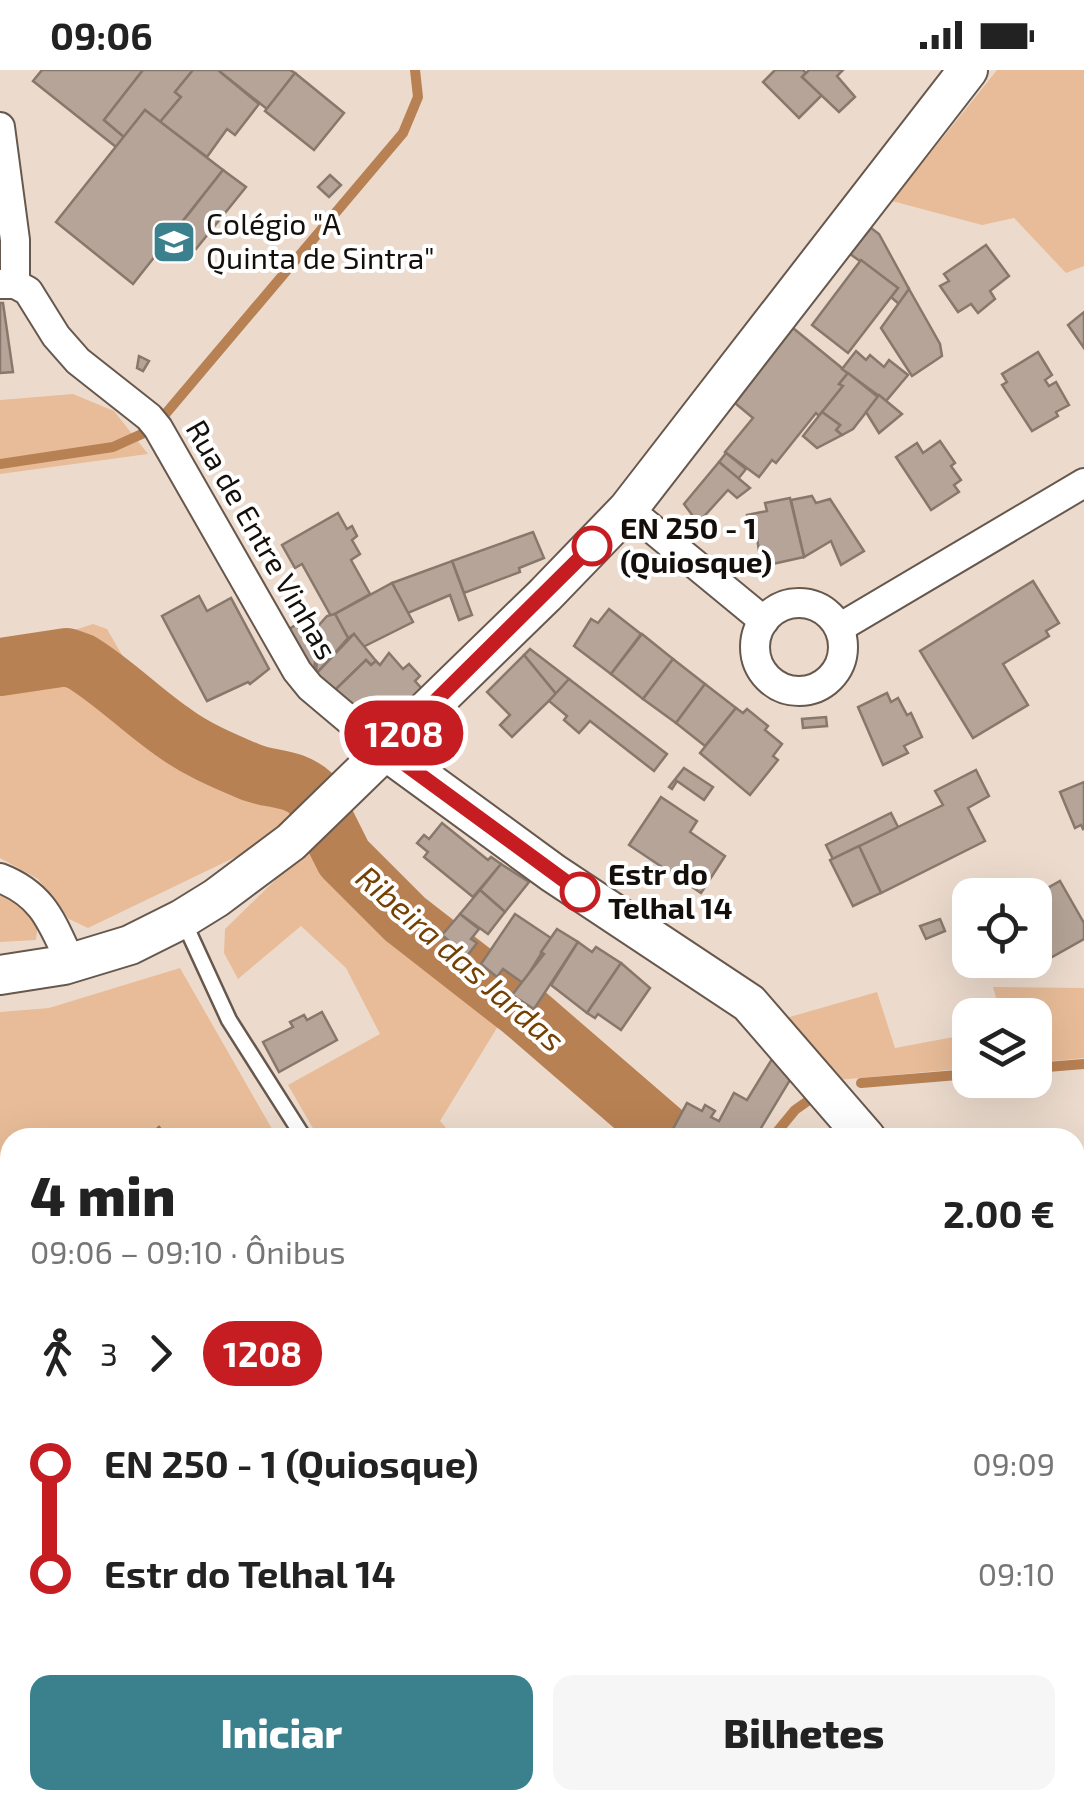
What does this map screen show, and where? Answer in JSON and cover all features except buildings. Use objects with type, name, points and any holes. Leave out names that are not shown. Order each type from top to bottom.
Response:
[{"type":"main road","points":[[0,975],[71,963],[130,944],[182,919],[291,842],[545,596],[628,509],[968,70]]},
{"type":"main road","points":[[386,750],[553,874],[749,1002],[857,1128]]},
{"type":"street","points":[[0,126],[15,240],[7,284]]},
{"type":"street","name":"Rua de Entre Vinhas","points":[[7,284],[28,291],[56,336],[78,362],[158,428],[297,671],[310,687],[386,750]]},
{"type":"street","points":[[839,628],[1084,483]]},
{"type":"street","points":[[628,509],[764,621]]},
{"type":"street","points":[[803,603],[830,615],[839,628],[843,656],[829,680],[817,688],[788,691],[775,685],[758,662],[755,648],[764,621],[774,610],[803,603]]},
{"type":"street","points":[[0,878],[34,897],[45,910],[71,963]]},
{"type":"lane","points":[[182,919],[229,1020],[298,1128]]},
{"type":"shaded area","points":[[997,70],[1084,70],[1084,266],[1066,273],[1014,218],[982,225],[892,201]]},
{"type":"shaded area","points":[[73,394],[114,411],[148,454],[0,474],[0,400]]},
{"type":"shaded area","points":[[93,624],[107,629],[133,674],[200,724],[333,776],[279,830],[246,852],[88,928],[69,919],[38,879],[0,858],[0,654]]},
{"type":"shaded area","points":[[342,815],[358,852],[406,901],[672,1128],[622,1128],[500,1023],[440,1121],[446,1128],[313,1128],[288,1085],[380,1034],[346,968],[301,926],[238,979],[224,953],[225,929]]},
{"type":"shaded area","points":[[0,894],[16,902],[38,924],[36,940],[0,942]]},
{"type":"shaded area","points":[[180,968],[271,1128],[0,1128],[0,1012],[49,1008]]},
{"type":"shaded area","points":[[993,987],[1084,988],[1084,1058],[1052,1061],[1052,998],[996,998]]},
{"type":"shaded area","points":[[877,992],[895,1048],[952,1037],[952,1070],[827,1081],[786,1018]]},
{"type":"waterway","points":[[162,418],[403,133],[418,97],[415,70]]},
{"type":"waterway","points":[[0,464],[113,447],[144,433]]},
{"type":"waterway","name":"Ribeira das Jardas","points":[[0,667],[67,657],[81,662],[191,744],[248,771],[304,788],[312,794],[344,858],[405,919],[523,1011],[658,1128]]},
{"type":"waterway","points":[[1052,1067],[1084,1064]]},
{"type":"waterway","points":[[861,1083],[952,1075]]},
{"type":"waterway","points":[[780,1128],[812,1098]]},
{"type":"bus line","name":"1208","points":[[580,892],[386,750],[592,546]]},
{"type":"place","name":"Colégio \"A Quinta de Sintra\"","points":[[174,242]]},
{"type":"place","name":"EN 250 - 1 (Quiosque)","points":[[592,546]]},
{"type":"place","name":"Estr do Telhal 14","points":[[580,892]]}]
